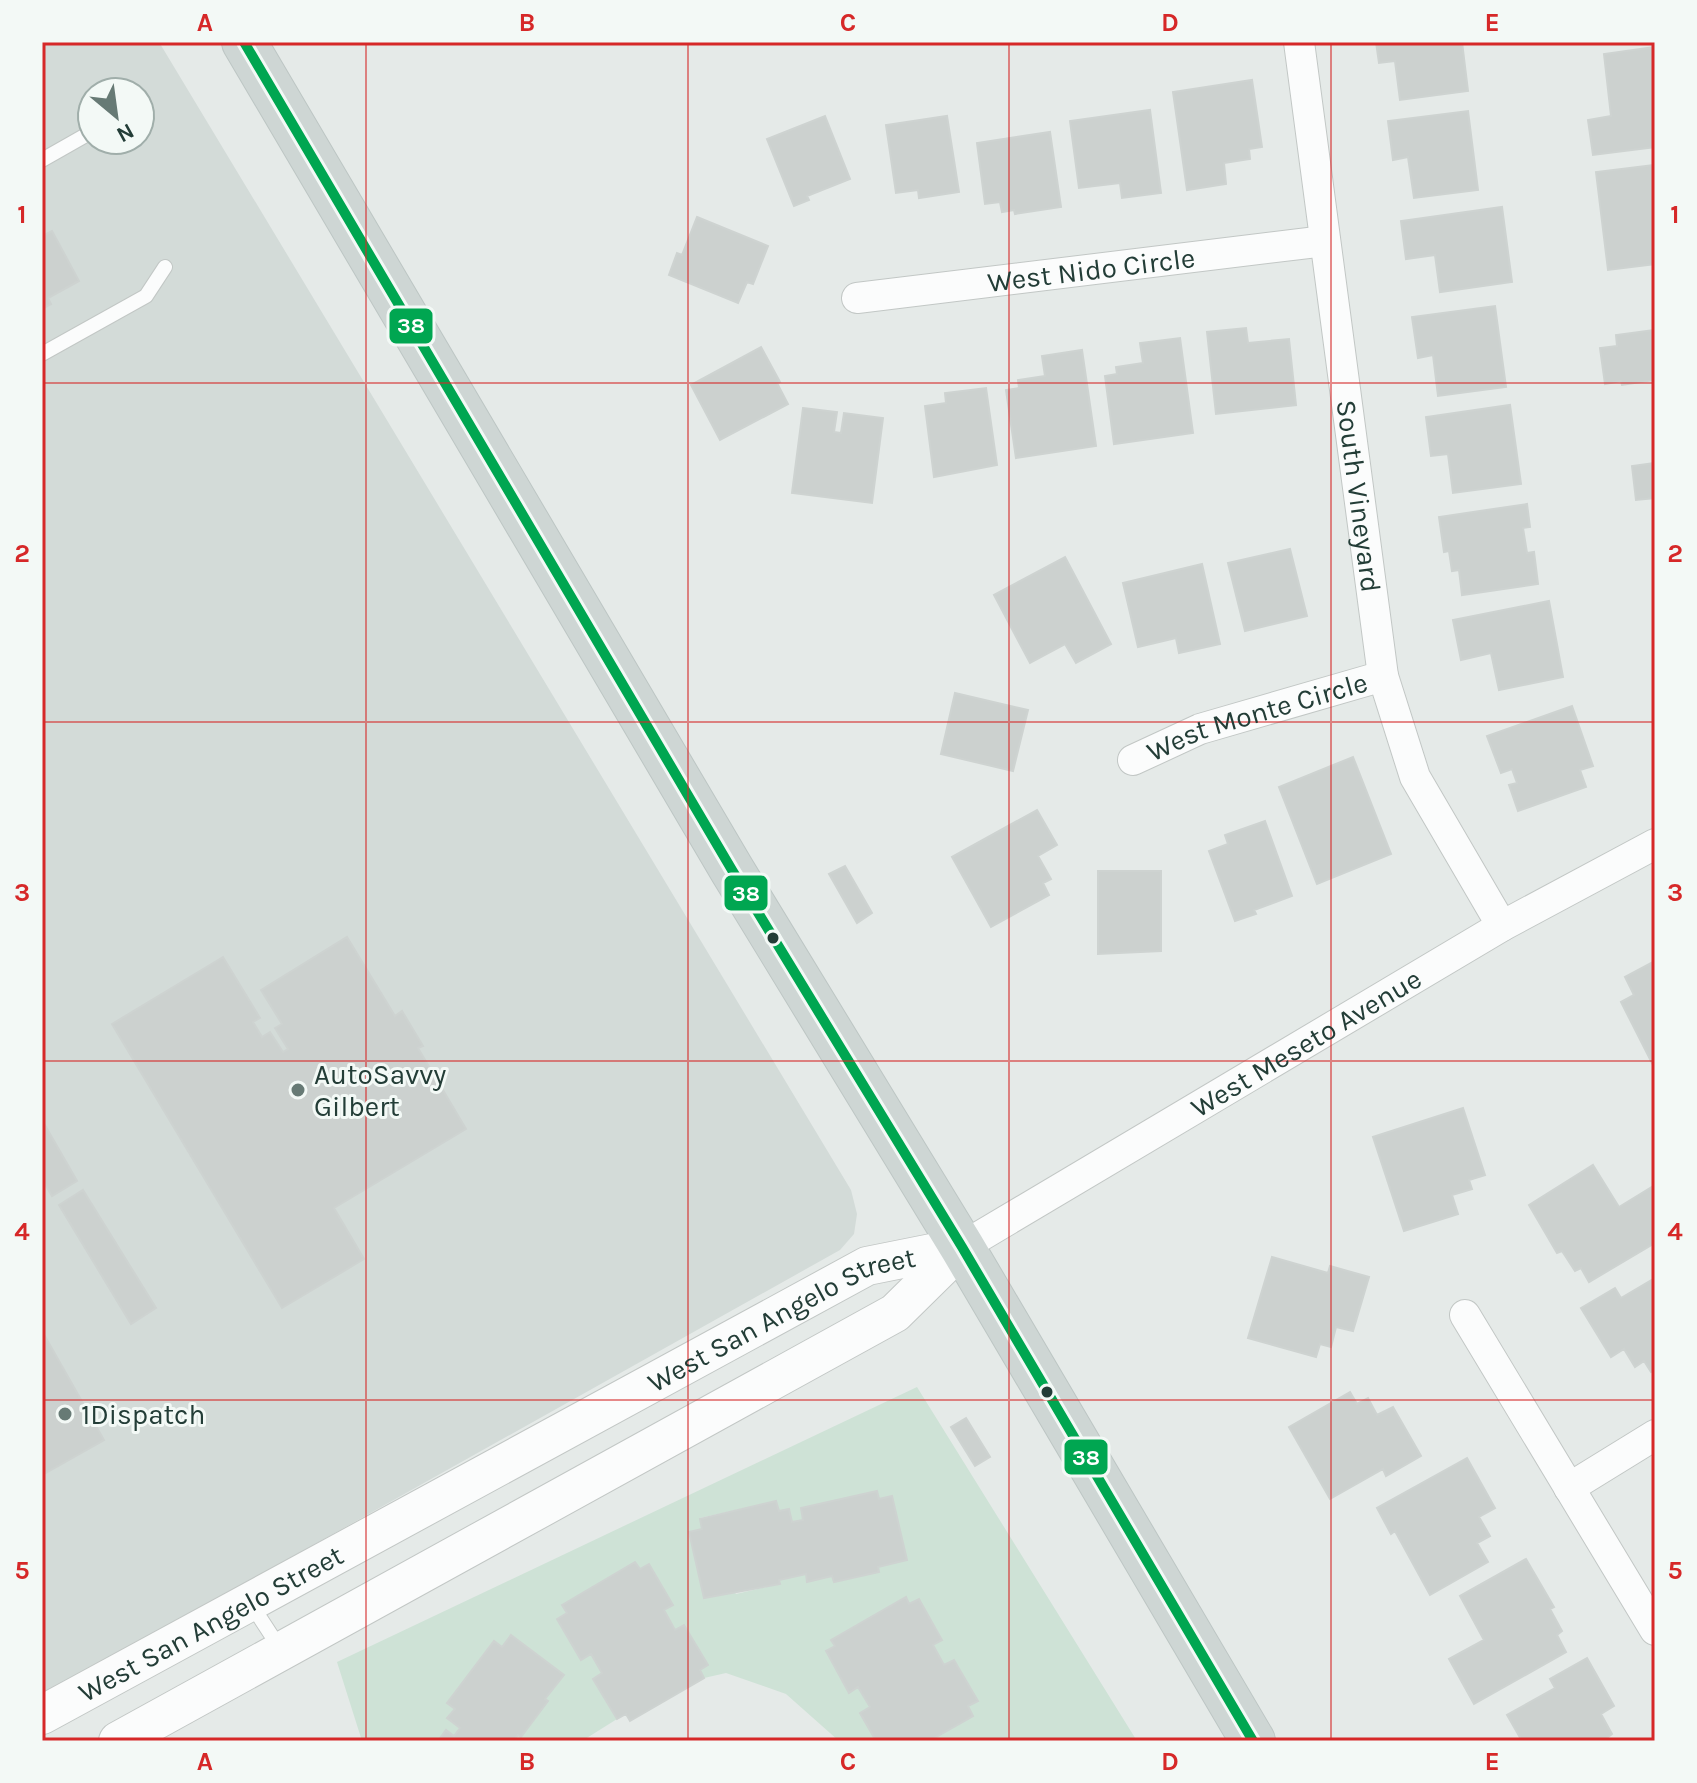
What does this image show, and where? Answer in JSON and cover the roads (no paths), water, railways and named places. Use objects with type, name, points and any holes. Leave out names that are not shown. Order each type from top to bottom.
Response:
[{"type":"main road","points":[[244,42],[732,870],[962,1247],[1253,1741]]},
{"type":"street","name":"South Vineyard","points":[[1299,42],[1383,676],[1415,777],[1502,926]]},
{"type":"street","name":"West Nido Circle","points":[[857,298],[1325,241]]},
{"type":"street","name":"West Monte Circle","points":[[1133,760],[1200,729],[1383,676]]},
{"type":"street","name":"West Meseto Avenue","points":[[962,1247],[1502,926],[1655,844]]},
{"type":"street","name":"West San Angelo Street","points":[[42,1715],[867,1266],[962,1247]]},
{"type":"street","name":"West San Angelo Street","points":[[118,1741],[895,1313],[962,1247]]},
{"type":"street","points":[[1465,1315],[1655,1630]]},
{"type":"street","points":[[1569,1488],[1655,1435]]},
{"type":"lane","points":[[42,160],[76,141]]},
{"type":"lane","points":[[42,354],[146,296],[165,267]]},
{"type":"lane","points":[[251,1603],[281,1651]]},
{"type":"place","name":"AutoSavvy Gilbert","points":[[298,1090]]},
{"type":"place","name":"1Dispatch","points":[[65,1414]]}]
